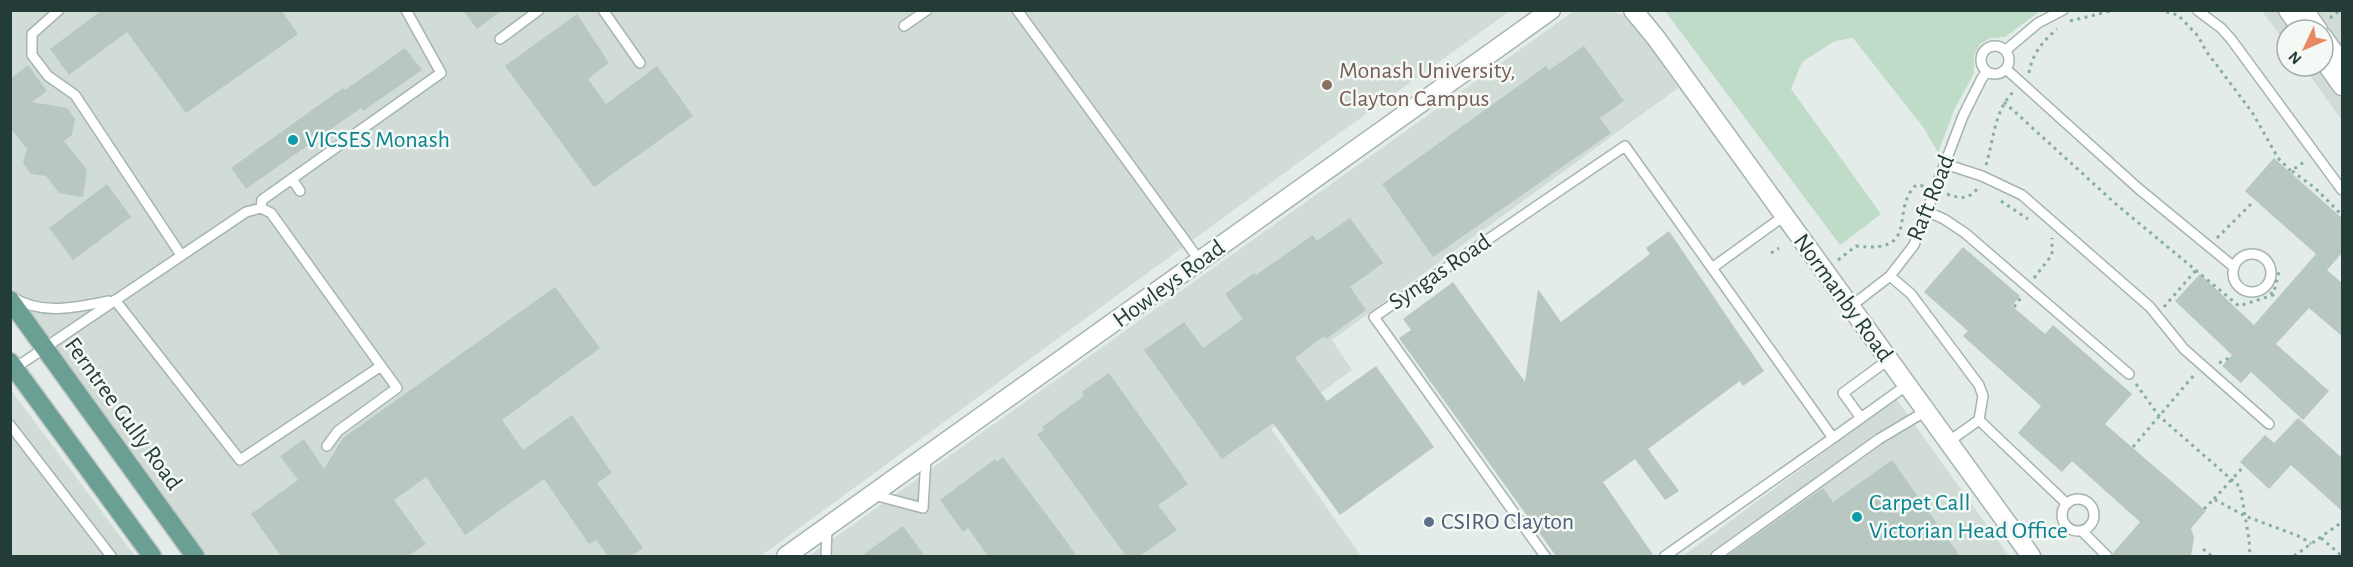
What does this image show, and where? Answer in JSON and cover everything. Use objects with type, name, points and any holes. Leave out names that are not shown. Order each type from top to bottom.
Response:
[{"type":"main road","name":"Ferntree Gully Road","points":[[10,298],[195,556]]},
{"type":"main road","points":[[13,365],[152,556]]},
{"type":"street","name":"Howleys Road","points":[[786,556],[1551,10]]},
{"type":"street","name":"Normanby Road","points":[[1633,10],[1656,38],[2031,556]]},
{"type":"street","name":"Normanby Road","points":[[1643,10],[1656,38]]},
{"type":"lane","points":[[59,10],[32,34],[32,55],[48,76],[75,95],[181,255]]},
{"type":"lane","points":[[261,208],[262,200],[441,73],[406,10]]},
{"type":"lane","points":[[500,39],[539,10]]},
{"type":"lane","points":[[603,10],[640,63]]},
{"type":"lane","points":[[904,26],[927,10]]},
{"type":"lane","points":[[1017,10],[1200,261]]},
{"type":"lane","name":"Raft Road","points":[[1850,307],[1890,276],[1914,245],[1973,94],[1987,72],[1983,69],[1981,59],[1984,50],[1993,46],[2006,50],[2038,23],[2062,10]]},
{"type":"lane","points":[[2197,10],[2221,28],[2231,39],[2343,190]]},
{"type":"lane","points":[[1987,72],[1995,75],[2006,69],[2010,62],[2006,50]]},
{"type":"lane","points":[[2006,69],[2139,189],[2234,267]]},
{"type":"lane","name":"Syngas Road","points":[[1545,556],[1374,317],[1625,146],[1833,438]]},
{"type":"lane","points":[[1945,164],[1982,176],[2022,195],[2157,315],[2184,349],[2269,424]]},
{"type":"lane","points":[[292,179],[300,191]]},
{"type":"lane","points":[[13,365],[45,347],[246,212],[261,208],[271,213],[397,388],[338,431],[327,446]]},
{"type":"lane","points":[[1928,212],[1944,219],[1965,233],[2129,374]]},
{"type":"lane","points":[[1712,268],[1784,216]]},
{"type":"lane","points":[[2248,254],[2263,258],[2270,268],[2269,281],[2265,287],[2253,292],[2241,290],[2233,279],[2234,267],[2242,257],[2248,254]]},
{"type":"lane","points":[[1890,276],[1911,294],[1979,385],[1983,396],[1979,420],[1948,442]]},
{"type":"lane","points":[[10,298],[40,309],[68,308],[115,300]]},
{"type":"lane","points":[[115,300],[240,460],[381,366]]},
{"type":"lane","points":[[1861,418],[1843,393],[1888,360]]},
{"type":"lane","points":[[1665,556],[1907,385]]},
{"type":"lane","points":[[1716,556],[1879,439],[1926,411]]},
{"type":"lane","points":[[1979,420],[2067,504]]},
{"type":"lane","points":[[10,425],[111,556]]},
{"type":"lane","points":[[873,494],[923,508],[926,457]]},
{"type":"lane","points":[[2082,531],[2091,524],[2094,517],[2091,506],[2082,500],[2077,500],[2067,504],[2062,512],[2064,522],[2072,530],[2082,531],[2107,556]]},
{"type":"lane","points":[[825,556],[827,527]]},
{"type":"path","points":[[2067,22],[2115,10]]},
{"type":"path","points":[[2159,10],[2178,15],[2198,36],[2206,51],[2252,112],[2278,158],[2343,215]]},
{"type":"path","points":[[1824,271],[1856,246],[1875,249],[1887,245],[1901,230],[1910,191],[1916,185],[1961,199],[1977,190],[1999,111],[2004,102],[2027,78],[2037,51],[2060,26]]},
{"type":"path","points":[[2004,102],[2117,205],[2239,306],[2273,295]]},
{"type":"path","points":[[2291,171],[2316,154]]},
{"type":"path","points":[[1998,199],[2035,224]]},
{"type":"path","points":[[2209,246],[2253,202]]},
{"type":"path","points":[[2014,307],[2052,255],[2053,238],[2044,231]]},
{"type":"path","points":[[1771,253],[1779,248]]},
{"type":"path","points":[[2273,295],[2280,268]]},
{"type":"path","points":[[2157,315],[2196,270]]},
{"type":"path","points":[[2265,287],[2273,295]]},
{"type":"path","points":[[2133,447],[2197,373],[2229,358]]},
{"type":"path","points":[[2129,374],[2159,416],[2240,488],[2250,556]]},
{"type":"path","points":[[2204,509],[2244,466]]},
{"type":"path","points":[[2214,499],[2245,516],[2301,537],[2311,544]]},
{"type":"path","points":[[2294,556],[2343,522]]},
{"type":"path","points":[[2320,537],[2343,555]]},
{"type":"path","points":[[2203,549],[2212,556]]},
{"type":"shaded area","points":[[10,11],[1510,11],[1302,160],[761,556],[206,556],[11,286]]},
{"type":"shaded area","points":[[1574,11],[1608,11],[1629,16],[1678,88],[1332,340],[1352,370],[1271,429],[1361,556],[809,556]]},
{"type":"shaded area","points":[[2262,11],[2342,11],[2342,121],[2312,78],[2335,78],[2335,18],[2275,18],[2275,29]]},
{"type":"shaded area","points":[[11,390],[135,556],[11,556]]},
{"type":"shaded area","points":[[1896,399],[2009,556],[1683,556]]},
{"type":"green space","points":[[1665,11],[2040,11],[2005,37],[1990,38],[1980,44],[1974,56],[1974,73],[1955,108],[1938,152],[1923,127],[1853,38],[1835,41],[1802,62],[1791,89],[1881,214],[1840,245]]},
{"type":"building","points":[[102,10],[281,10],[298,34],[186,113],[127,32],[69,75],[50,49]]},
{"type":"building","points":[[463,10],[502,10],[477,29]]},
{"type":"building","points":[[577,14],[609,63],[588,79],[606,104],[657,66],[693,116],[594,187],[505,66]]},
{"type":"building","points":[[1584,46],[1624,101],[1600,118],[1611,133],[1433,257],[1382,184],[1546,66],[1549,70]]},
{"type":"building","name":"VICSES Monash","points":[[405,48],[422,70],[363,111],[361,108],[246,189],[231,168],[343,88],[345,90]]},
{"type":"building","points":[[28,65],[47,91],[32,102],[67,108],[75,119],[72,135],[64,141],[87,170],[83,197],[59,193],[46,176],[31,174],[23,163],[27,149],[10,127],[12,108],[10,79]]},
{"type":"building","points":[[2274,158],[2343,219],[2343,252],[2327,270],[2343,284],[2343,337],[2309,308],[2276,344],[2329,391],[2303,420],[2251,372],[2241,383],[2222,366],[2232,355],[2175,301],[2200,274],[2254,325],[2316,254],[2245,191]]},
{"type":"building","points":[[107,184],[131,217],[73,260],[49,228]]},
{"type":"building","points":[[1350,218],[1383,263],[1350,287],[1366,310],[1326,339],[1324,336],[1295,358],[1327,401],[1376,366],[1434,447],[1340,515],[1273,423],[1222,459],[1144,350],[1184,322],[1203,348],[1243,319],[1225,294],[1313,235],[1317,241]]},
{"type":"building","points":[[1669,231],[1764,371],[1743,386],[1740,381],[1648,449],[1679,491],[1665,500],[1635,459],[1603,482],[1654,556],[1556,556],[1399,338],[1411,330],[1403,319],[1453,282],[1525,382],[1538,289],[1561,322],[1650,254],[1646,248]]},
{"type":"building","points":[[1963,247],[2020,296],[2012,306],[2045,334],[2053,325],[2132,394],[2105,424],[2206,511],[2191,528],[2194,538],[2191,556],[2114,556],[2113,553],[2140,522],[2072,461],[2062,472],[2018,433],[2041,406],[1963,336],[1968,331],[1924,292]]},
{"type":"building","points":[[555,287],[600,348],[502,420],[523,450],[572,415],[612,473],[597,483],[643,548],[632,556],[608,556],[596,540],[589,544],[544,479],[465,535],[426,477],[394,500],[426,544],[408,556],[281,556],[251,514],[298,480],[280,456],[304,439],[324,469],[343,438]]},
{"type":"building","points":[[1109,373],[1188,484],[1158,505],[1177,530],[1140,556],[1126,556],[1037,434],[1044,430],[1042,427],[1084,396],[1082,392]]},
{"type":"building","points":[[2298,418],[2343,459],[2343,512],[2291,465],[2269,489],[2240,462],[2265,435],[2274,443]]},
{"type":"building","points":[[1003,457],[1077,556],[988,556],[968,528],[963,532],[940,500],[995,459],[997,462]]},
{"type":"building","name":"Carpet Call Victorian Head Office","points":[[1892,460],[1960,556],[1727,556],[1823,488],[1833,502]]},
{"type":"building","points":[[903,526],[925,556],[861,556]]},
{"type":"place","name":"Monash University, Clayton Campus","points":[[1327,85]]},
{"type":"place","name":"VICSES Monash","points":[[293,140]]},
{"type":"place","name":"Carpet Call Victorian Head Office","points":[[1857,517]]},
{"type":"place","name":"CSIRO Clayton","points":[[1429,522]]}]
